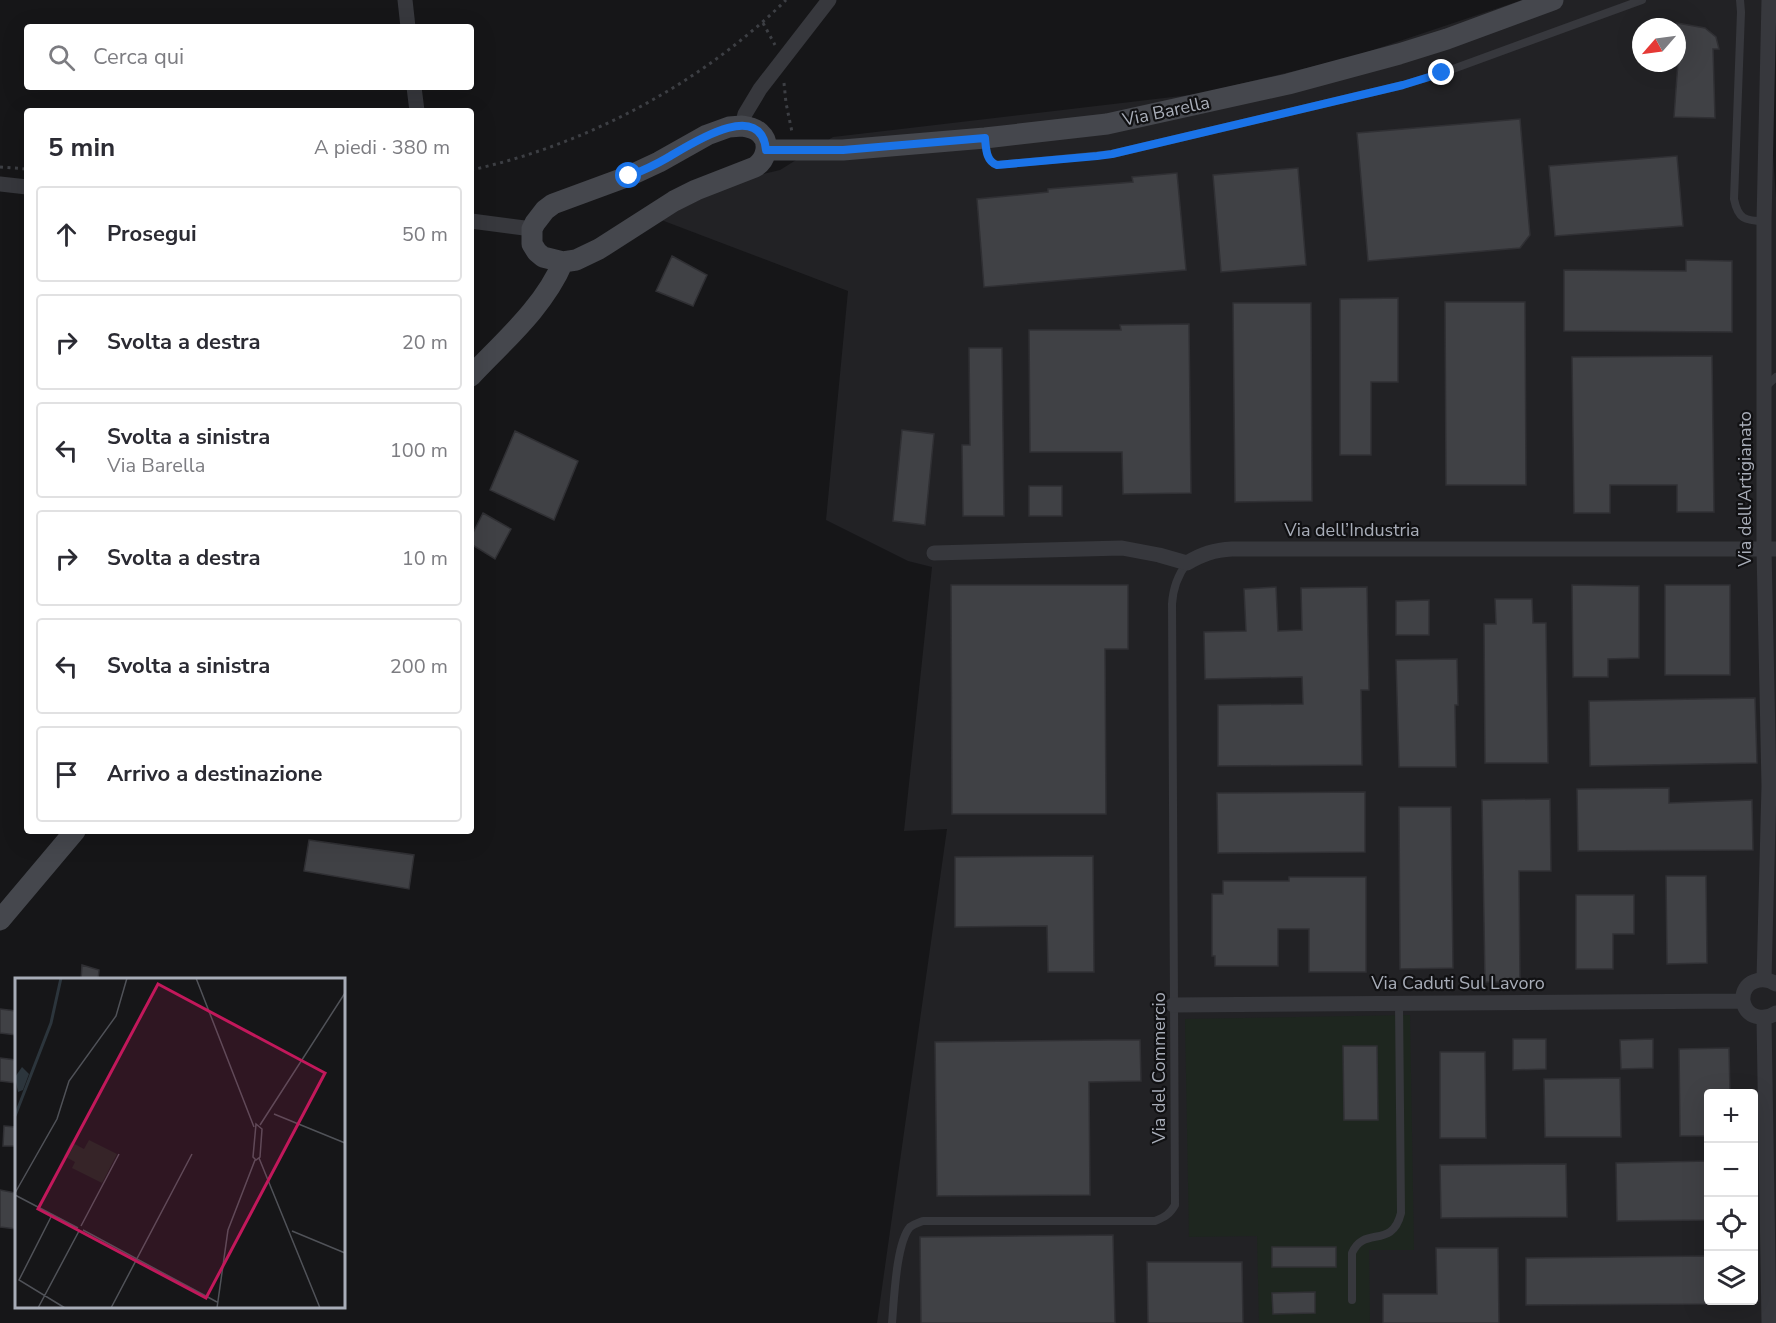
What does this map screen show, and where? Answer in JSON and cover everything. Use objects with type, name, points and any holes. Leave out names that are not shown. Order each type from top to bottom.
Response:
[{"type":"street","points":[[405,0],[408,24]]},
{"type":"street","points":[[741,126],[745,114],[760,89],[829,0]]},
{"type":"street","name":"Via Barella","points":[[766,150],[843,150],[985,138],[1107,124],[1288,84],[1409,51],[1553,0]]},
{"type":"street","name":"Via dell'Artigianato","points":[[1769,0],[1764,221],[1764,388],[1770,549],[1772,785],[1770,981]]},
{"type":"street","points":[[414,90],[417,108]]},
{"type":"street","points":[[729,127],[751,128],[764,138],[766,150],[762,163],[674,201],[576,260],[563,262],[543,257],[532,244],[532,229],[538,217],[553,204],[637,173],[706,135],[729,127]]},
{"type":"street","points":[[0,184],[24,187]]},
{"type":"street","points":[[474,221],[532,229]]},
{"type":"street","points":[[474,373],[538,304],[552,286],[563,262]]},
{"type":"street","points":[[934,552],[1122,548],[1186,563]]},
{"type":"street","name":"Via dell’Industria","points":[[1186,563],[1202,554],[1232,549],[1770,549]]},
{"type":"street","points":[[0,920],[72,834]]},
{"type":"street","points":[[1769,1323],[1772,1217],[1770,1015],[1753,1015],[1743,1001],[1743,995],[1753,981],[1770,981]]},
{"type":"street","name":"Via Caduti Sul Lavoro","points":[[1173,1005],[1743,1001]]},
{"type":"lane","points":[[985,138],[988,157],[991,163],[997,165],[1112,154],[1421,80],[1642,0]]},
{"type":"lane","points":[[1740,0],[1734,200],[1736,210],[1742,217],[1751,221],[1764,221]]},
{"type":"lane","points":[[1764,388],[1776,377]]},
{"type":"lane","name":"Via del Commercio","points":[[892,1323],[901,1248],[909,1229],[914,1224],[923,1221],[1155,1221],[1170,1213],[1175,1205],[1172,604],[1175,583],[1186,563]]},
{"type":"lane","points":[[1352,1300],[1352,1252],[1359,1241],[1393,1231],[1401,1214],[1399,1003]]},
{"type":"path","points":[[474,169],[529,154],[618,117],[667,92],[730,49],[763,23],[786,0]]},
{"type":"path","points":[[763,23],[778,49]]},
{"type":"path","points":[[784,81],[792,132]]},
{"type":"path","points":[[0,167],[24,169]]},
{"type":"shaded area","points":[[1522,0],[1762,0],[1776,197],[1776,1323],[877,1323],[947,829],[904,831],[932,567],[908,561],[826,520],[848,291],[656,218],[755,176],[780,170],[833,137],[1198,94],[1352,57]]},
{"type":"shaded area","points":[[1410,1015],[1414,1250],[1369,1250],[1370,1323],[1259,1323],[1257,1236],[1189,1237],[1185,1019]]},
{"type":"building","points":[[1686,25],[1705,28],[1716,37],[1719,49],[1713,49],[1715,118],[1674,117],[1677,72],[1686,72]]},
{"type":"building","points":[[1520,119],[1530,235],[1520,248],[1368,261],[1357,133]]},
{"type":"building","points":[[1677,156],[1683,226],[1555,236],[1549,166]]},
{"type":"building","points":[[1298,168],[1306,265],[1221,272],[1213,175]]},
{"type":"building","points":[[1177,173],[1186,270],[984,287],[977,199],[1048,192],[1048,189],[1133,182],[1132,177]]},
{"type":"building","points":[[672,256],[707,275],[693,306],[656,291]]},
{"type":"building","points":[[1686,260],[1732,261],[1732,332],[1564,331],[1564,270],[1686,271]]},
{"type":"building","points":[[1398,298],[1398,382],[1371,382],[1371,455],[1340,455],[1340,299]]},
{"type":"building","points":[[1445,302],[1525,302],[1526,485],[1446,485]]},
{"type":"building","points":[[1233,303],[1311,303],[1312,501],[1235,502]]},
{"type":"building","points":[[1189,324],[1191,493],[1123,494],[1122,452],[1030,452],[1029,330],[1121,330],[1120,325]]},
{"type":"building","points":[[969,348],[1002,348],[1004,516],[963,516],[962,445],[970,445]]},
{"type":"building","points":[[1712,356],[1714,512],[1677,512],[1677,485],[1610,485],[1610,513],[1574,513],[1572,357]]},
{"type":"building","points":[[902,430],[934,434],[925,525],[893,521]]},
{"type":"building","points":[[515,431],[578,461],[554,520],[490,490]]},
{"type":"building","points":[[1029,486],[1062,486],[1062,516],[1029,516]]},
{"type":"building","points":[[483,513],[511,529],[495,559],[474,546],[474,531]]},
{"type":"building","points":[[951,585],[1128,585],[1128,649],[1105,649],[1106,814],[952,814]]},
{"type":"building","points":[[1572,585],[1639,586],[1639,658],[1608,659],[1608,677],[1573,677]]},
{"type":"building","points":[[1665,585],[1730,585],[1730,675],[1665,675]]},
{"type":"building","points":[[1276,587],[1278,631],[1302,630],[1301,588],[1367,587],[1369,690],[1361,690],[1362,765],[1218,766],[1218,705],[1303,704],[1302,677],[1205,679],[1204,632],[1246,631],[1244,589]]},
{"type":"building","points":[[1495,599],[1532,599],[1533,623],[1546,623],[1548,763],[1485,763],[1484,624],[1496,624]]},
{"type":"building","points":[[1429,600],[1429,635],[1396,635],[1396,601]]},
{"type":"building","points":[[1457,659],[1456,767],[1399,767],[1396,660]]},
{"type":"building","points":[[1755,698],[1757,763],[1590,766],[1589,701]]},
{"type":"building","points":[[1669,788],[1669,803],[1752,800],[1753,850],[1578,851],[1577,789]]},
{"type":"building","points":[[1365,792],[1365,852],[1218,853],[1217,793]]},
{"type":"building","points":[[1550,799],[1551,871],[1519,871],[1520,982],[1485,982],[1482,800]]},
{"type":"building","points":[[1399,807],[1451,807],[1453,968],[1400,969]]},
{"type":"building","points":[[309,840],[414,855],[409,889],[304,871]]},
{"type":"building","points":[[1093,856],[1094,972],[1048,972],[1047,926],[955,927],[955,857]]},
{"type":"building","points":[[1666,876],[1706,876],[1707,963],[1667,964]]},
{"type":"building","points":[[1289,877],[1366,877],[1366,972],[1309,972],[1309,929],[1278,929],[1278,966],[1215,966],[1215,956],[1212,956],[1212,894],[1223,894],[1223,881],[1289,881]]},
{"type":"building","points":[[1576,895],[1634,895],[1634,934],[1613,934],[1613,969],[1576,969]]},
{"type":"building","points":[[82,965],[99,970],[98,978],[81,978]]},
{"type":"building","points":[[0,1009],[15,1011],[15,1035],[0,1033]]},
{"type":"building","points":[[1513,1039],[1546,1039],[1546,1069],[1513,1070]]},
{"type":"building","points":[[1653,1039],[1653,1068],[1621,1069],[1620,1040]]},
{"type":"building","points":[[1140,1040],[1141,1081],[1089,1082],[1090,1195],[937,1196],[935,1042]]},
{"type":"building","points":[[1343,1046],[1377,1046],[1378,1120],[1344,1120]]},
{"type":"building","points":[[1729,1048],[1730,1089],[1704,1089],[1704,1136],[1680,1136],[1679,1049]]},
{"type":"building","points":[[1440,1052],[1485,1052],[1486,1138],[1440,1138]]},
{"type":"building","points":[[0,1058],[15,1060],[15,1083],[0,1081]]},
{"type":"building","points":[[1620,1078],[1621,1137],[1545,1137],[1544,1079]]},
{"type":"building","points":[[4,1126],[15,1127],[15,1146],[3,1146]]},
{"type":"building","points":[[1704,1161],[1704,1220],[1617,1221],[1616,1163]]},
{"type":"building","points":[[1566,1164],[1567,1217],[1441,1218],[1440,1165]]},
{"type":"building","points":[[0,1190],[15,1193],[15,1229],[0,1227]]},
{"type":"building","points":[[1113,1235],[1115,1323],[921,1323],[920,1237]]},
{"type":"building","points":[[1272,1247],[1336,1247],[1336,1267],[1272,1267]]},
{"type":"building","points":[[1436,1248],[1498,1248],[1499,1323],[1383,1323],[1383,1294],[1437,1294]]},
{"type":"building","points":[[1704,1256],[1704,1304],[1526,1305],[1526,1258]]},
{"type":"building","points":[[1147,1262],[1242,1262],[1243,1323],[1148,1323]]},
{"type":"building","points":[[1315,1292],[1315,1313],[1273,1314],[1272,1293]]},
{"type":"route","points":[[629,176],[706,135],[729,127],[741,126],[759,132],[764,138],[766,150],[843,150],[985,138],[988,157],[991,163],[997,165],[1097,156],[1403,85],[1442,73]]}]
